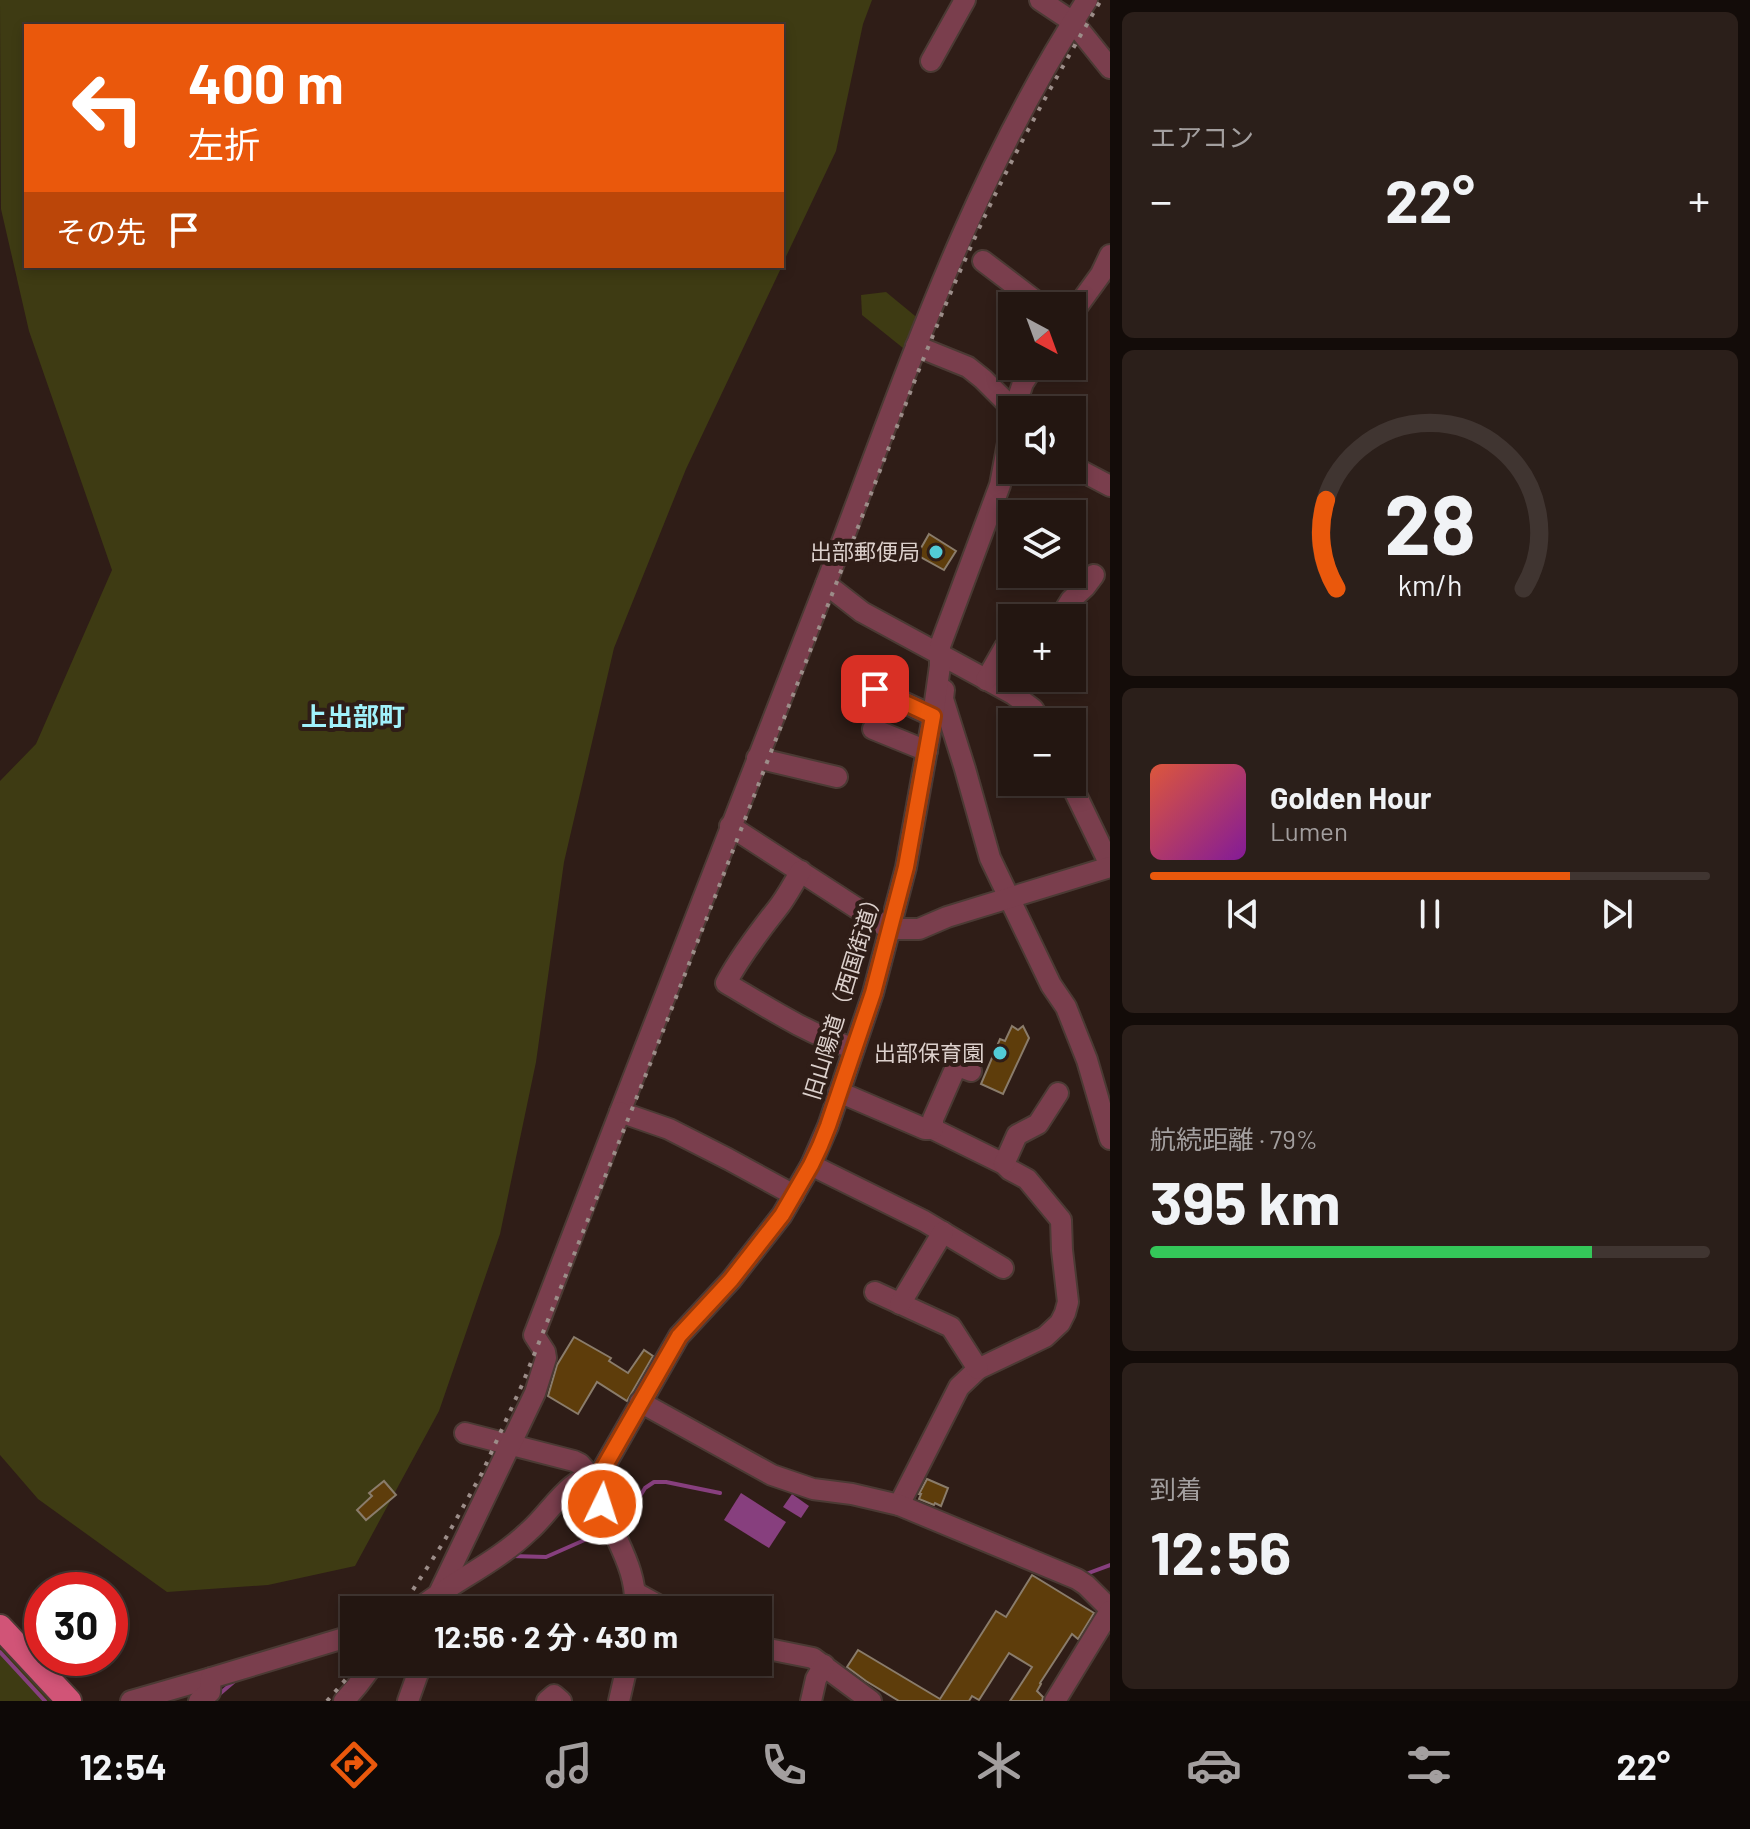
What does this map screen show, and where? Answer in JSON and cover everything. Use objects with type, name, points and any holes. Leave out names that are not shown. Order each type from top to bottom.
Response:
[{"type":"main road","points":[[0,1627],[69,1701]]},
{"type":"street","points":[[931,61],[965,0]]},
{"type":"street","points":[[1040,0],[1073,22],[1110,68]]},
{"type":"street","points":[[433,1596],[512,1445],[535,1393],[545,1366],[545,1352],[534,1335],[916,346],[1012,131],[1087,0]]},
{"type":"street","points":[[1086,295],[1110,255]]},
{"type":"street","points":[[983,261],[1024,292]]},
{"type":"street","points":[[916,346],[968,367],[1000,396]]},
{"type":"street","points":[[1086,473],[1110,486]]},
{"type":"street","name":"旧山陽道（西国街道）","points":[[595,1474],[679,1336],[731,1280],[782,1215],[811,1165],[828,1126],[873,993],[906,867],[933,716],[940,646],[1000,484]]},
{"type":"street","points":[[1069,604],[1094,575]]},
{"type":"street","points":[[826,584],[862,612],[986,680],[998,682]]},
{"type":"street","points":[[940,655],[946,670],[943,699],[990,858],[1051,985],[1066,1007],[1105,1102],[1110,1139]]},
{"type":"street","points":[[986,680],[998,659]]},
{"type":"street","points":[[875,689],[933,716]]},
{"type":"street","points":[[873,729],[927,751]]},
{"type":"street","points":[[757,758],[837,777]]},
{"type":"street","points":[[730,826],[889,929],[919,929],[947,917],[1110,866],[1077,796]]},
{"type":"street","points":[[801,871],[735,965],[726,983],[783,1017],[854,1048]]},
{"type":"street","points":[[933,1129],[933,1119],[955,1069],[958,1066],[971,1071]]},
{"type":"street","points":[[839,1092],[925,1129],[933,1129],[1004,1164],[1027,1179],[1061,1220],[1068,1302],[1060,1323],[1045,1337],[978,1369],[959,1387],[899,1505]]},
{"type":"street","points":[[1004,1164],[1017,1135],[1038,1124],[1058,1093]]},
{"type":"street","points":[[620,1112],[669,1129],[794,1195]]},
{"type":"street","points":[[811,1165],[924,1221],[1003,1268]]},
{"type":"street","points":[[900,1304],[943,1232]]},
{"type":"street","points":[[875,1292],[951,1327],[978,1369]]},
{"type":"street","points":[[640,1402],[790,1483],[899,1505],[1086,1585],[1110,1610],[1055,1701]]},
{"type":"street","points":[[465,1433],[574,1461],[595,1474],[602,1504],[629,1564],[634,1596]]},
{"type":"street","points":[[440,1596],[504,1553],[578,1481],[595,1474]]},
{"type":"street","points":[[131,1701],[208,1688],[340,1640]]},
{"type":"street","points":[[772,1650],[813,1658],[871,1701]]},
{"type":"street","points":[[811,1701],[816,1679],[824,1665]]},
{"type":"street","points":[[344,1701],[364,1676]]},
{"type":"street","points":[[408,1701],[417,1676]]},
{"type":"street","points":[[619,1701],[625,1676]]},
{"type":"street","points":[[547,1701],[554,1695],[561,1701]]},
{"type":"shaded area","points":[[0,0],[872,0],[863,24],[836,151],[784,261],[784,24],[24,24],[24,268],[781,268],[686,469],[614,648],[564,862],[536,1062],[500,1234],[439,1411],[355,1566],[268,1585],[167,1592],[38,1499],[0,1455],[0,781],[36,744],[112,570],[29,331],[1,209]]},
{"type":"shaded area","points":[[886,292],[920,320],[908,352],[862,315],[861,295]]},
{"type":"shaded area","points":[[741,1493],[786,1522],[769,1548],[724,1520]]},
{"type":"shaded area","points":[[792,1494],[809,1506],[801,1518],[783,1507]]},
{"type":"shaded area","points":[[0,1643],[24,1669],[24,1676],[30,1676],[53,1701],[0,1701]]},
{"type":"building","points":[[929,534],[956,551],[944,570],[917,555]]},
{"type":"building","points":[[1012,1026],[1018,1030],[1023,1026],[1029,1038],[1003,1094],[981,1084],[1000,1039],[1005,1041]]},
{"type":"building","points":[[574,1337],[611,1358],[609,1361],[628,1373],[644,1350],[653,1356],[627,1401],[597,1382],[578,1414],[548,1396],[557,1365]]},
{"type":"building","points":[[927,1479],[948,1488],[941,1506],[919,1499]]},
{"type":"building","points":[[384,1481],[396,1495],[366,1520],[357,1510],[372,1496],[369,1493]]},
{"type":"building","points":[[1032,1575],[1094,1613],[1078,1639],[1072,1634],[1040,1683],[1037,1691],[1043,1697],[1042,1701],[1010,1701],[1032,1667],[1009,1653],[979,1700],[972,1696],[969,1701],[899,1701],[847,1667],[858,1650],[940,1699],[996,1611],[1006,1617]]},
{"type":"waterway","points":[[616,1524],[629,1514],[645,1488],[654,1482],[720,1493]]},
{"type":"waterway","points":[[512,1556],[546,1557],[605,1531]]},
{"type":"waterway","points":[[1086,1574],[1110,1565]]},
{"type":"waterway","points":[[0,1652],[45,1701]]},
{"type":"waterway","points":[[216,1697],[237,1679]]},
{"type":"railway","points":[[409,1596],[482,1473],[522,1385],[656,1049],[920,367],[980,226],[1012,160],[1101,0]]},
{"type":"railway","points":[[327,1701],[349,1676]]},
{"type":"place","name":"出部郵便局","points":[[936,552]]},
{"type":"place","name":"出部保育園","points":[[1000,1053]]},
{"type":"district","name":"上出部町","points":[[353,717]]},
{"type":"route","points":[[602,1504],[600,1474],[679,1336],[765,1238],[811,1165],[828,1126],[873,993],[906,867],[933,716],[875,689]]}]
